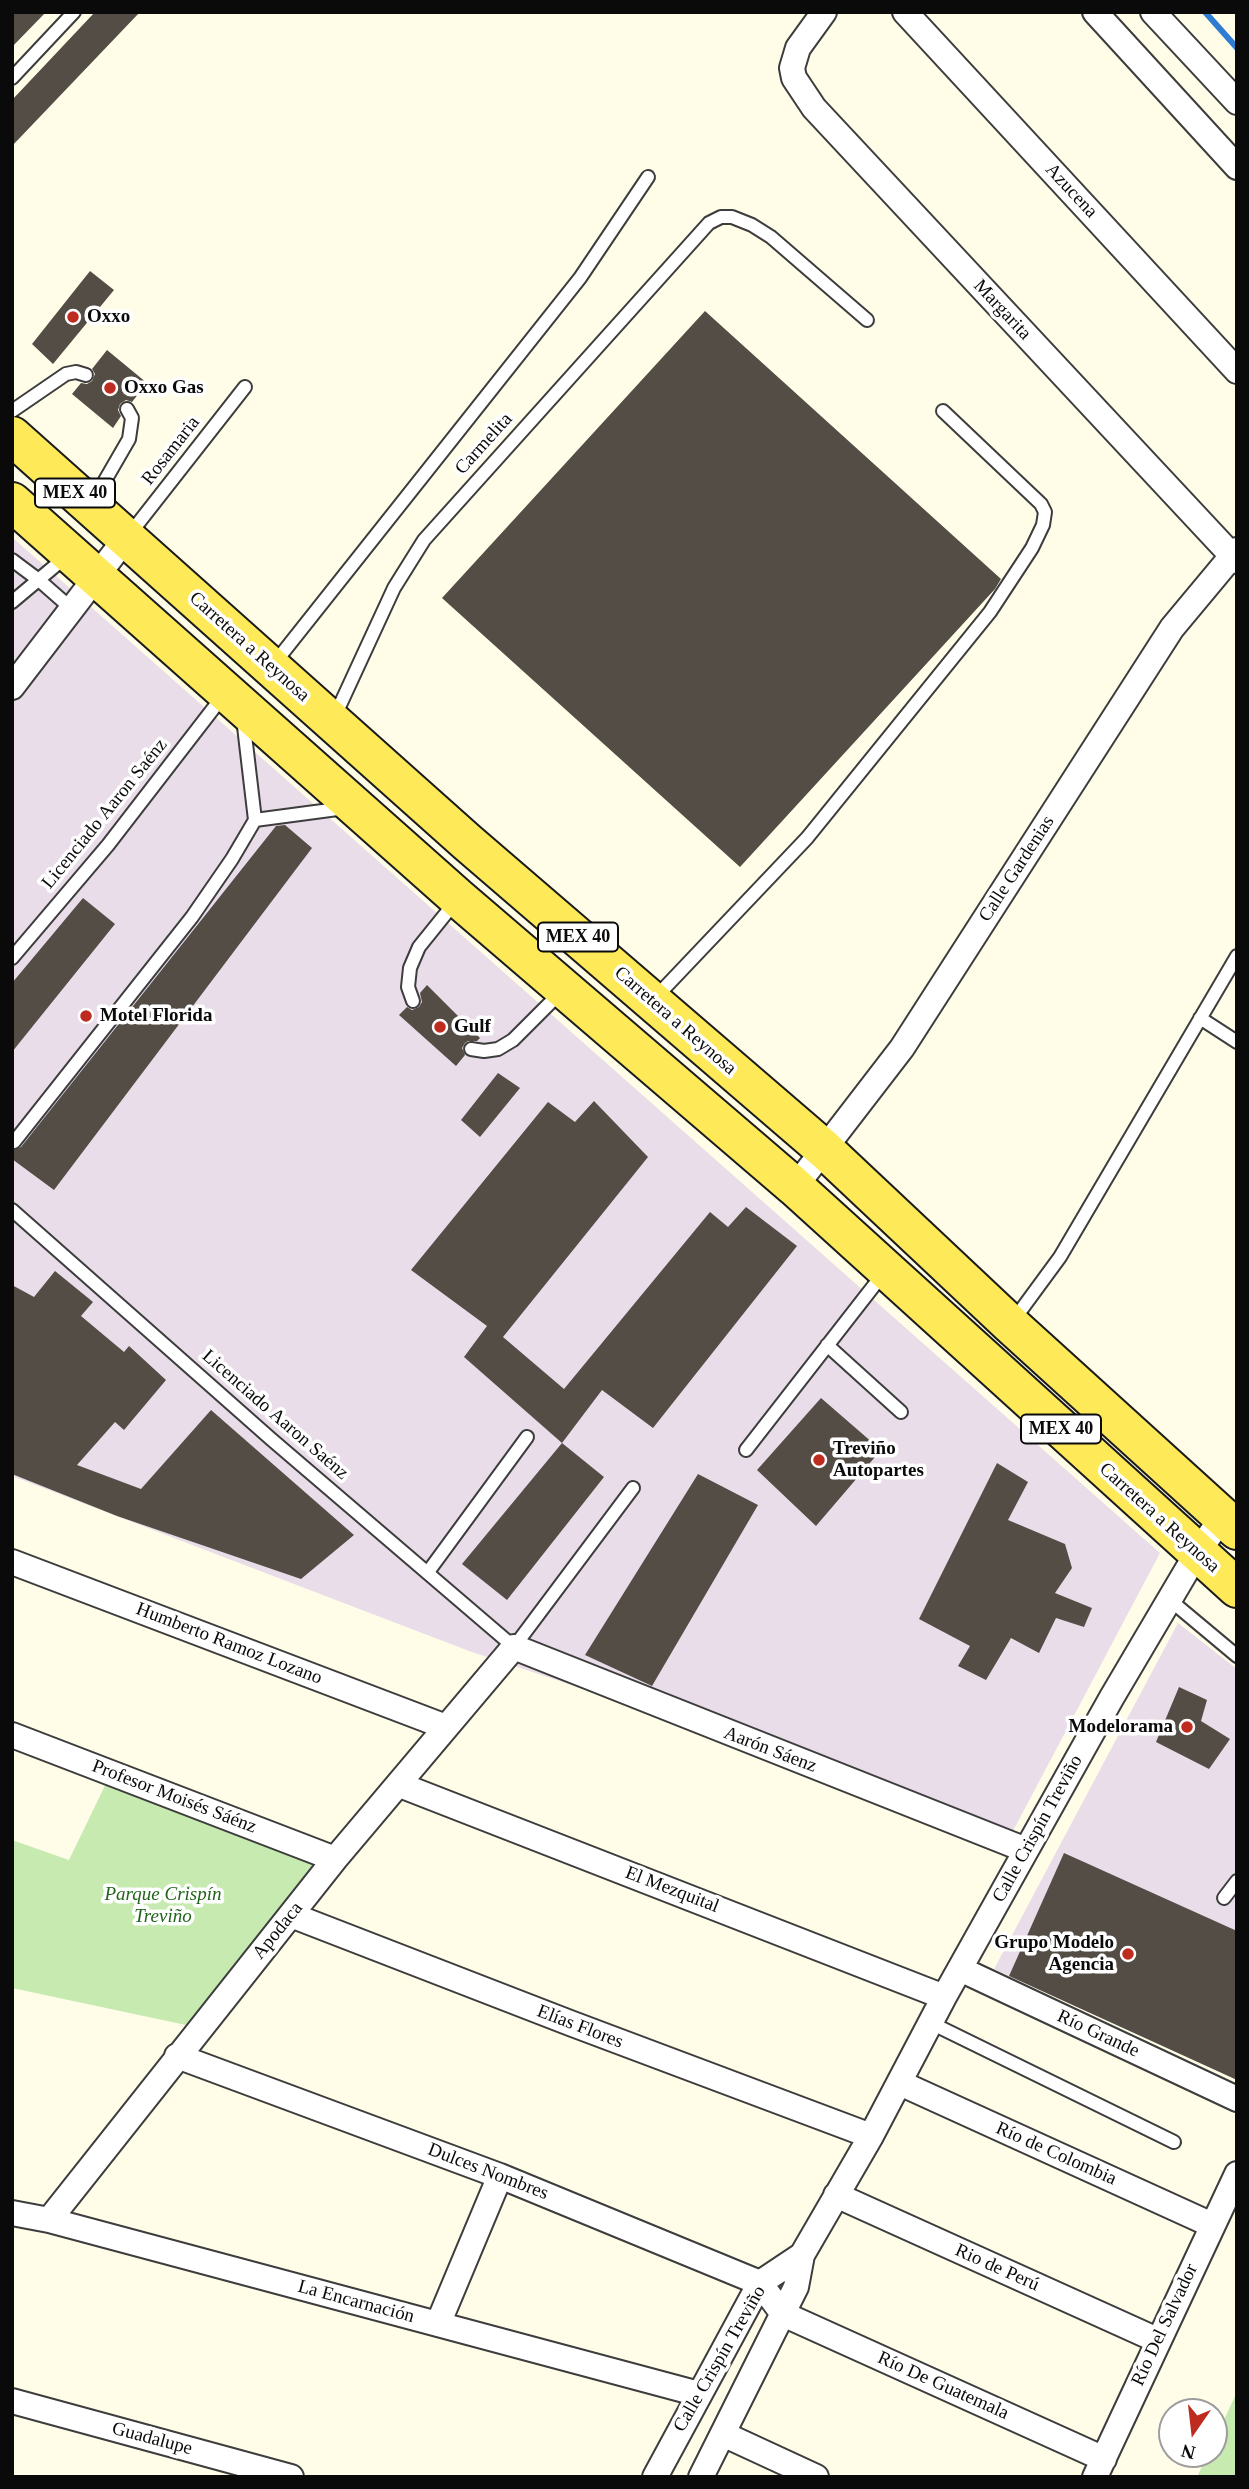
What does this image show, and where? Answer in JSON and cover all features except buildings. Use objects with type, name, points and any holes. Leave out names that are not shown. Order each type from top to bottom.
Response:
[{"type":"main road","name":"Carretera a Reynosa","points":[[12,436],[477,851],[825,1150],[1229,1524]]},
{"type":"main road","name":"Carretera a Reynosa","points":[[12,502],[458,898],[795,1187],[1237,1588]]},
{"type":"street","name":"Margarita","points":[[824,12],[798,48],[792,68],[794,78],[814,108],[1235,556]]},
{"type":"street","name":"Azucena","points":[[905,12],[1237,371]]},
{"type":"street","points":[[1095,12],[1237,167]]},
{"type":"street","points":[[1153,12],[1237,103]]},
{"type":"street","points":[[12,687],[127,538]]},
{"type":"street","name":"Calle Gardenias","points":[[795,1187],[902,1048],[1172,628],[1235,556]]},
{"type":"street","name":"Calle Crispín Treviño","points":[[701,2477],[796,2287],[802,2256],[871,2136],[944,1997],[1197,1553],[1229,1524]]},
{"type":"street","name":"Humberto Ramoz Lozano","points":[[15,1570],[446,1727]]},
{"type":"street","name":"Apodaca","points":[[49,2220],[335,1859],[514,1647]]},
{"type":"street","name":"Aarón Sáenz","points":[[514,1647],[1026,1850]]},
{"type":"street","name":"Profesor Moisés Sáénz","points":[[12,1735],[335,1859]]},
{"type":"street","name":"El Mezquital","points":[[400,1785],[944,1997]]},
{"type":"street","name":"Elías Flores","points":[[291,1915],[570,2024],[871,2136]]},
{"type":"street","name":"Río Grande","points":[[960,1969],[1237,2099]]},
{"type":"street","name":"Dulces Nombres","points":[[177,2056],[500,2176],[760,2283]]},
{"type":"street","name":"Río de Colombia","points":[[900,2083],[1212,2225]]},
{"type":"street","name":"Río Del Salvador","points":[[1099,2468],[1237,2174]]},
{"type":"street","points":[[438,2324],[500,2176]]},
{"type":"street","name":"Rio de Perú","points":[[836,2195],[1157,2340]]},
{"type":"street","name":"La Encarnación","points":[[12,2213],[49,2220],[699,2393]]},
{"type":"street","name":"Calle Crispín Treviño","points":[[655,2477],[760,2283],[802,2256]]},
{"type":"street","points":[[760,2283],[783,2314]]},
{"type":"street","name":"Río De Guatemala","points":[[783,2314],[1099,2468]]},
{"type":"street","name":"Guadalupe","points":[[12,2400],[291,2477]]},
{"type":"street","points":[[723,2434],[816,2477]]},
{"type":"lane","points":[[12,78],[74,12]]},
{"type":"lane","points":[[271,667],[580,278],[648,177]]},
{"type":"lane","name":"Carmelita","points":[[332,722],[394,588],[424,540],[709,223],[721,217],[732,217],[752,225],[771,237],[867,320]]},
{"type":"lane","points":[[12,411],[66,374],[76,372],[86,375]]},
{"type":"lane","name":"Rosamaria","points":[[127,538],[245,387]]},
{"type":"lane","points":[[90,506],[129,439],[132,418],[127,409]]},
{"type":"lane","points":[[652,1001],[807,838],[990,612],[1032,548],[1043,525],[1045,512],[1041,504],[943,411]]},
{"type":"lane","points":[[12,602],[69,554]]},
{"type":"lane","points":[[12,560],[73,610]]},
{"type":"lane","points":[[14,1142],[192,917],[255,820],[234,700]]},
{"type":"lane","name":"Licenciado Aaron Saénz","points":[[12,958],[234,700]]},
{"type":"lane","points":[[255,820],[355,807]]},
{"type":"lane","points":[[413,1001],[408,988],[410,968],[419,947],[458,898]]},
{"type":"lane","points":[[1010,1324],[1060,1257],[1237,956]]},
{"type":"lane","points":[[471,1049],[498,1049],[513,1040],[563,989]]},
{"type":"lane","points":[[1200,1018],[1237,1042]]},
{"type":"lane","name":"Licenciado Aaron Saénz","points":[[12,1210],[261,1430],[514,1647]]},
{"type":"lane","points":[[746,1450],[885,1270]]},
{"type":"lane","points":[[827,1345],[901,1412]]},
{"type":"lane","points":[[428,1572],[527,1437]]},
{"type":"lane","points":[[514,1647],[633,1488]]},
{"type":"lane","points":[[1170,1600],[1237,1656]]},
{"type":"lane","points":[[1224,1898],[1237,1881]]},
{"type":"lane","points":[[931,2023],[1174,2142]]},
{"type":"shaded area","points":[[12,537],[1160,1553],[1013,1831],[469,1651],[12,1476]]},
{"type":"shaded area","points":[[1178,1623],[1237,1669],[1237,2079],[994,1969]]},
{"type":"green space","name":"Parque Crispín Treviño","points":[[111,1773],[335,1859],[200,2028],[12,1988],[12,1840],[69,1860]]},
{"type":"green space","points":[[1237,2392],[1237,2477],[1197,2477],[1201,2468],[1228,2468],[1228,2411]]},
{"type":"waterway","points":[[1205,12],[1237,48]]},
{"type":"place","name":"Oxxo","points":[[73,317]]},
{"type":"place","name":"Oxxo Gas","points":[[110,388]]},
{"type":"place","name":"Motel Florida","points":[[86,1016]]},
{"type":"place","name":"Gulf","points":[[440,1027]]},
{"type":"place","name":"Treviño Autopartes","points":[[819,1460]]},
{"type":"place","name":"Modelorama","points":[[1187,1727]]},
{"type":"place","name":"Grupo Modelo Agencia","points":[[1128,1954]]}]
